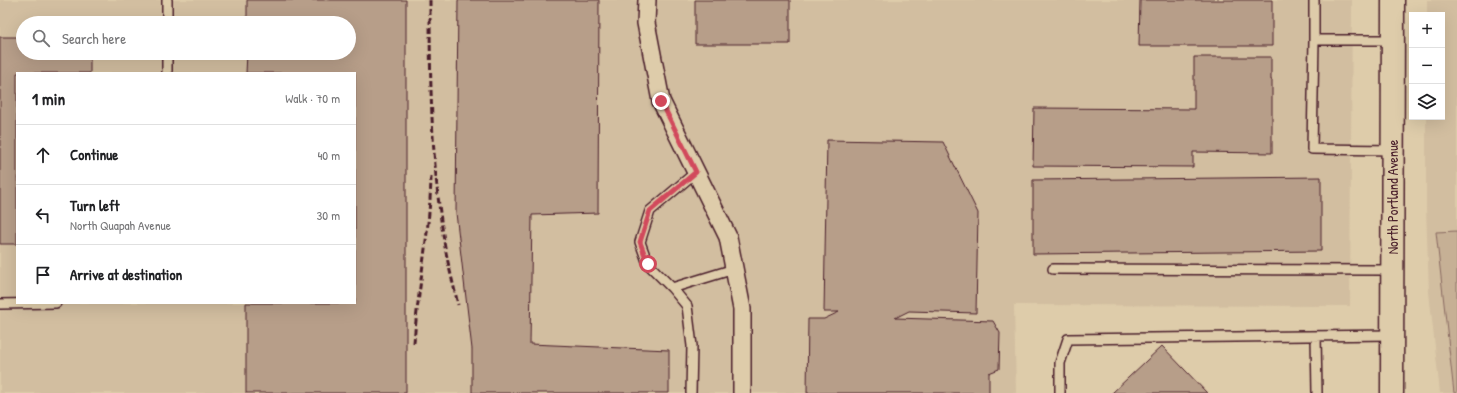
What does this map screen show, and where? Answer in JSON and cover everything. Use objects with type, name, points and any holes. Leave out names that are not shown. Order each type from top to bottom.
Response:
[{"type":"main road","name":"North Portland Avenue","points":[[1392,393],[1393,0]]},
{"type":"street","points":[[647,0],[646,23],[661,101],[728,238],[742,309],[742,393]]},
{"type":"lane","points":[[167,0],[167,16]]},
{"type":"lane","points":[[1314,0],[1312,149],[1393,150]]},
{"type":"lane","points":[[1314,40],[1393,40]]},
{"type":"lane","points":[[167,60],[167,72]]},
{"type":"lane","points":[[691,393],[692,346],[687,306],[672,288],[648,264],[640,242],[650,211],[696,172]]},
{"type":"lane","points":[[672,288],[734,269]]},
{"type":"lane","points":[[1053,269],[1392,270]]},
{"type":"lane","points":[[0,304],[16,304]]},
{"type":"lane","points":[[1060,393],[1060,363],[1068,339],[1392,335]]},
{"type":"lane","points":[[1316,336],[1317,393]]},
{"type":"shaded area","points":[[0,0],[1352,0],[1350,306],[1014,305],[1016,393],[0,393]]},
{"type":"shaded area","points":[[1427,0],[1457,0],[1457,393],[1440,393],[1429,292],[1426,207],[1426,120],[1445,120],[1445,12],[1427,12]]},
{"type":"shaded area","points":[[1457,231],[1457,393],[1454,393],[1436,232]]},
{"type":"building","points":[[247,0],[406,0],[406,393],[246,393],[246,304],[356,304],[356,72],[246,72],[247,60],[356,60],[356,16],[247,16]]},
{"type":"building","points":[[458,0],[599,0],[598,213],[532,215],[530,344],[669,350],[669,393],[472,393],[472,349],[456,213]]},
{"type":"building","points":[[695,0],[790,0],[790,44],[695,44]]},
{"type":"building","points":[[1140,0],[1272,0],[1272,46],[1139,46]]},
{"type":"building","points":[[0,37],[16,37],[16,60],[90,60],[90,72],[16,72],[16,244],[0,244]]},
{"type":"building","points":[[1194,57],[1271,57],[1272,153],[1193,152],[1193,167],[1033,166],[1034,108],[1194,109]]},
{"type":"building","points":[[827,140],[943,142],[978,213],[976,313],[909,311],[895,318],[993,321],[1000,333],[999,369],[989,373],[989,393],[807,393],[808,319],[824,319],[839,312],[824,312]]},
{"type":"building","points":[[1321,177],[1321,251],[1033,254],[1033,180]]},
{"type":"building","points":[[1162,346],[1207,393],[1112,393]]},
{"type":"railway","points":[[430,0],[431,88],[436,176],[444,243],[458,305]]},
{"type":"railway","points":[[414,343],[426,239],[431,176]]},
{"type":"route","points":[[648,264],[640,242],[650,211],[696,172],[661,101]]}]
